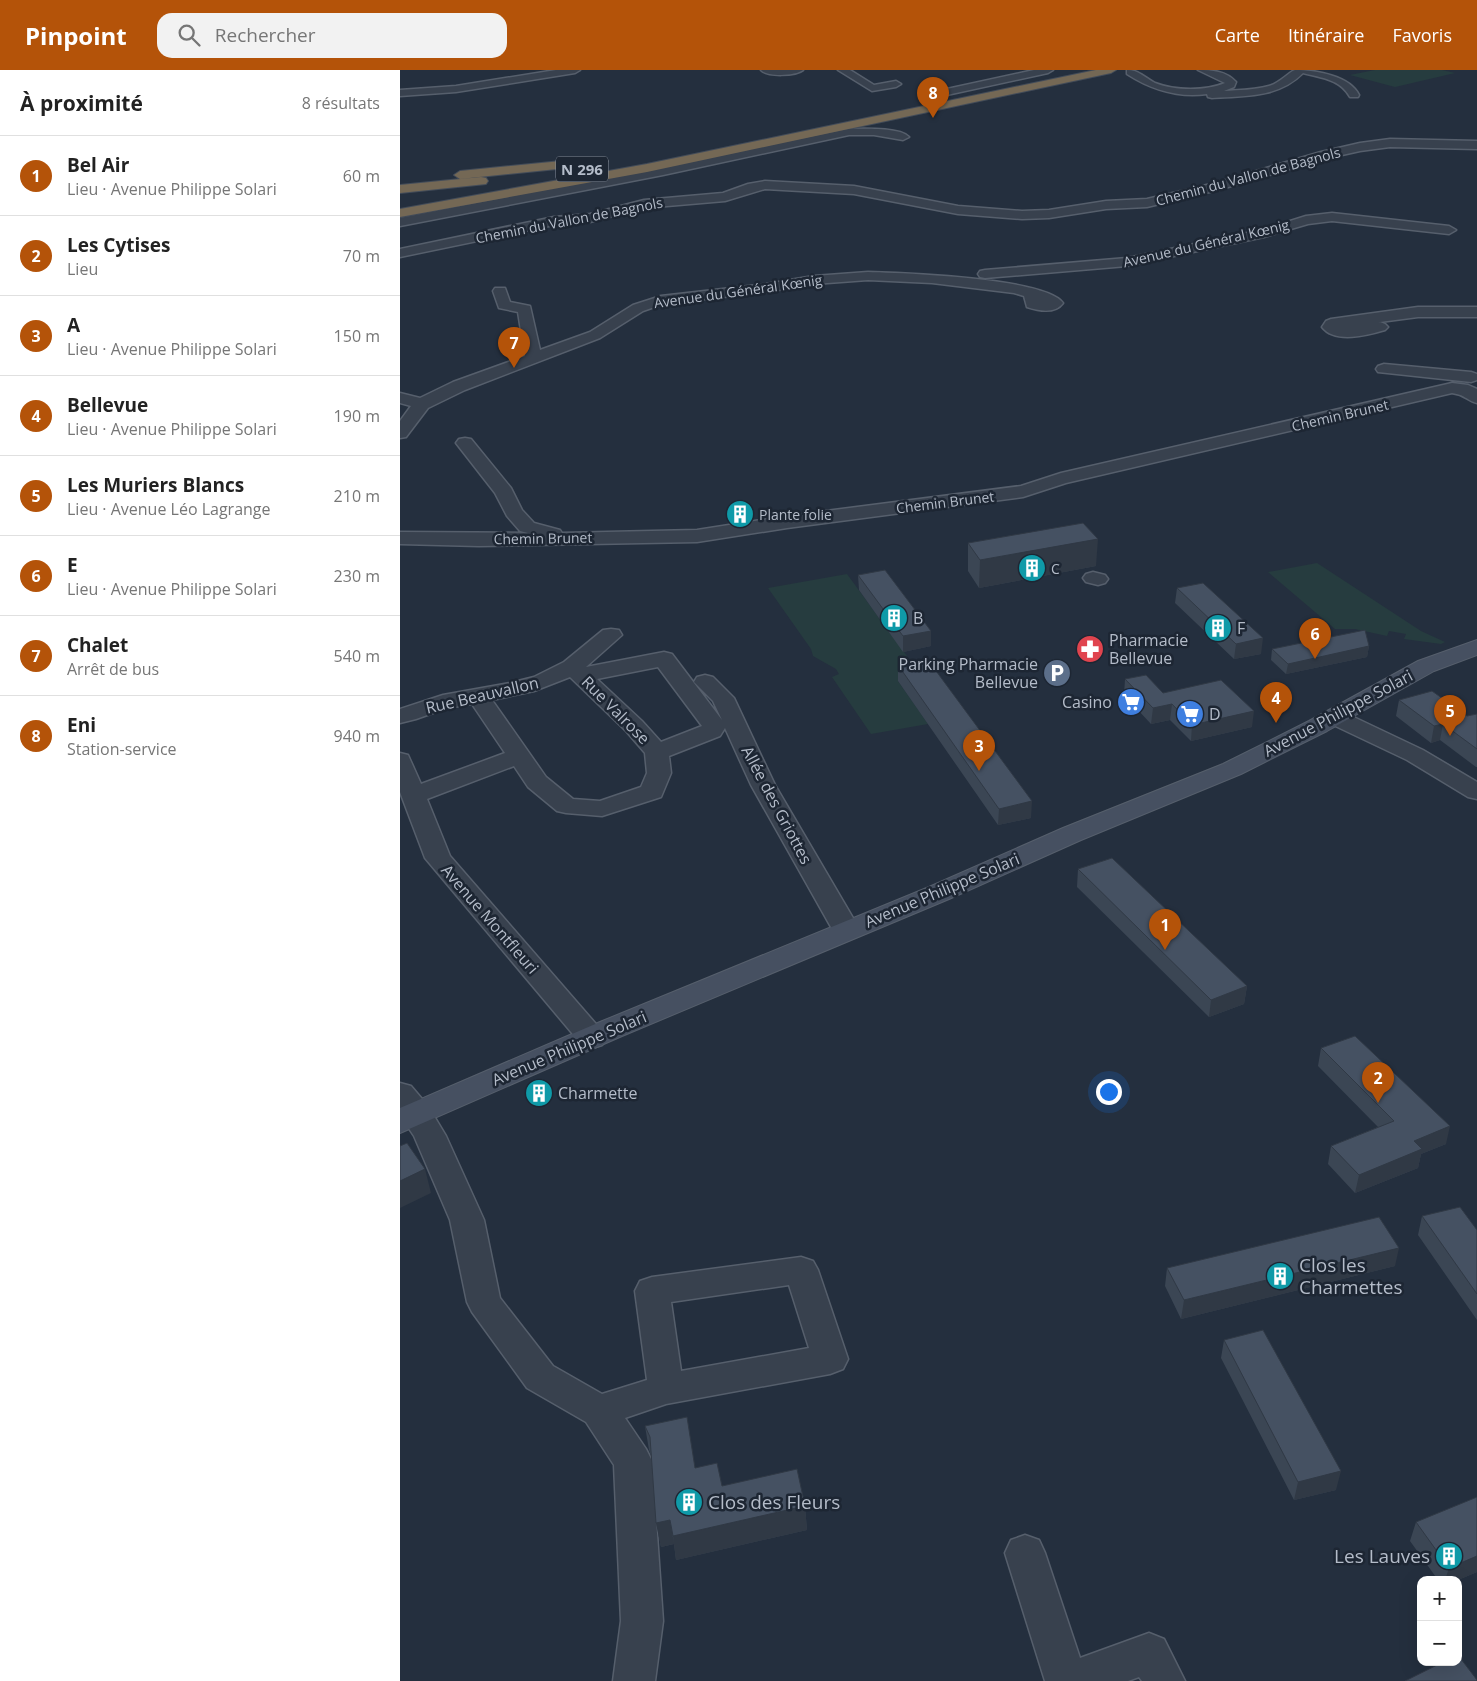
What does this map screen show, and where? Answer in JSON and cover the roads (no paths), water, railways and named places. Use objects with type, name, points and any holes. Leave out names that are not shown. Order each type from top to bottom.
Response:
[{"type":"highway","name":"N 296","points":[[400,189],[607,166],[762,139],[1077,70]]},
{"type":"highway","name":"N 296","points":[[400,195],[559,178],[720,153],[1111,70]]},
{"type":"highway","points":[[633,158],[762,139]]},
{"type":"highway","points":[[400,212],[604,177],[720,153]]},
{"type":"highway","points":[[400,185],[479,172],[617,159]]},
{"type":"main road","name":"Avenue Philippe Solari","points":[[406,1110],[592,1038],[1232,768],[1335,717],[1426,666],[1477,647]]},
{"type":"street","points":[[400,93],[456,89],[575,70]]},
{"type":"street","points":[[766,70],[769,72],[798,70]]},
{"type":"street","points":[[843,70],[872,88],[896,84]]},
{"type":"street","points":[[933,95],[1048,70]]},
{"type":"street","points":[[1131,72],[1153,85],[1168,89],[1211,90],[1230,85],[1231,82],[1226,78],[1203,70]]},
{"type":"street","points":[[1172,98],[1265,89],[1286,82],[1301,70],[1345,83],[1353,91],[1354,95]]},
{"type":"street","points":[[400,222],[680,168],[849,132],[874,132],[903,137]]},
{"type":"street","name":"Chemin du Vallon de Bagnols","points":[[400,253],[554,221],[590,218],[644,204],[725,197],[752,187],[765,185],[854,190],[958,210],[1022,215],[1049,214],[1106,205],[1146,203],[1206,189],[1321,156],[1360,147],[1390,143],[1477,145]]},
{"type":"street","name":"Avenue du Général Kœnig","points":[[932,278],[1127,262],[1254,235],[1317,218],[1340,218],[1449,230]]},
{"type":"street","name":"Avenue du Général Kœnig","points":[[400,434],[422,404],[459,386],[595,335],[638,308],[661,300],[847,277],[888,276],[932,278],[1015,288],[1030,293]]},
{"type":"street","points":[[500,291],[504,305],[525,309],[532,354],[540,355]]},
{"type":"street","points":[[542,308],[539,318],[541,340],[560,347]]},
{"type":"street","points":[[1380,327],[1346,331],[1333,330],[1330,327],[1331,324],[1418,312],[1477,312]]},
{"type":"street","points":[[1384,370],[1477,378]]},
{"type":"street","name":"Chemin Brunet","points":[[400,538],[479,540],[697,536],[787,522],[1023,491],[1060,479],[1452,388],[1468,390],[1477,398]]},
{"type":"street","points":[[400,398],[422,404]]},
{"type":"street","points":[[465,442],[504,492],[514,512],[527,527],[567,538]]},
{"type":"street","name":"Rue Beauvallon","points":[[401,719],[442,702],[523,688],[576,671],[611,635]]},
{"type":"street","points":[[576,671],[664,659],[714,726],[712,731],[657,752]]},
{"type":"street","name":"Rue Valrose","points":[[478,696],[537,782],[566,806],[602,808],[652,792],[659,773],[657,752],[634,726],[576,671]]},
{"type":"street","name":"Allée des Griottes","points":[[705,682],[723,698],[763,785],[846,930]]},
{"type":"street","points":[[1335,717],[1415,755],[1477,792]]},
{"type":"street","points":[[414,795],[520,756]]},
{"type":"street","name":"Avenue Montfleuri","points":[[400,760],[438,858],[592,1038]]},
{"type":"street","points":[[406,1110],[430,1136],[467,1220],[484,1302],[540,1377],[599,1411],[633,1461],[642,1621],[634,1681]]},
{"type":"street","points":[[599,1411],[666,1389],[830,1360],[801,1270],[652,1291],[666,1389]]},
{"type":"street","points":[[1025,1553],[1066,1681]]},
{"type":"street","points":[[1073,1681],[1149,1653],[1164,1681]]},
{"type":"place","name":"Eni","points":[[933,118]]},
{"type":"place","name":"Chalet","points":[[514,368]]},
{"type":"place","name":"Plante folie","points":[[740,514]]},
{"type":"place","name":"C","points":[[1032,568]]},
{"type":"place","name":"B","points":[[894,618]]},
{"type":"place","name":"F","points":[[1218,628]]},
{"type":"place","name":"Pharmacie Bellevue","points":[[1090,649]]},
{"type":"place","name":"E","points":[[1315,659]]},
{"type":"place","name":"Parking Pharmacie Bellevue","points":[[1057,673]]},
{"type":"place","name":"Casino","points":[[1131,702]]},
{"type":"place","name":"D","points":[[1190,714]]},
{"type":"place","name":"Bellevue","points":[[1276,723]]},
{"type":"place","name":"Les Muriers Blancs","points":[[1450,736]]},
{"type":"place","name":"A","points":[[979,771]]},
{"type":"place","name":"Bel Air","points":[[1165,950]]},
{"type":"place","name":"Charmette","points":[[539,1093]]},
{"type":"place","name":"Les Cytises","points":[[1378,1103]]},
{"type":"place","name":"Clos les Charmettes","points":[[1280,1276]]},
{"type":"place","name":"Clos des Fleurs","points":[[689,1502]]},
{"type":"place","name":"Les Lauves","points":[[1449,1556]]}]
